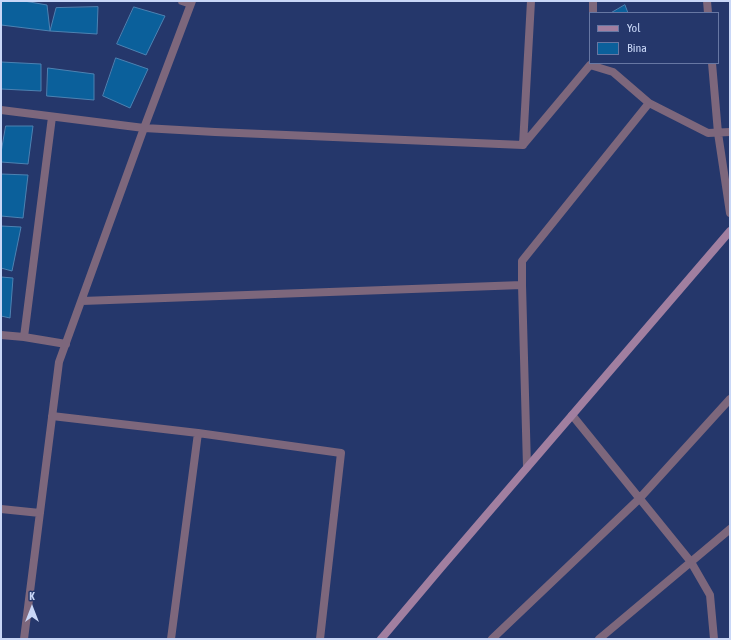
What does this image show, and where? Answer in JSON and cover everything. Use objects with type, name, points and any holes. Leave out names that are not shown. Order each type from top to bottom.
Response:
[{"type":"street","points":[[24,639],[59,362],[144,128],[192,2],[182,1]]},
{"type":"street","points":[[523,145],[530,1]]},
{"type":"street","points":[[593,1],[593,12]]},
{"type":"street","points":[[707,1],[708,12]]},
{"type":"street","points":[[523,145],[590,64],[613,72],[649,103],[708,133],[730,132]]},
{"type":"street","points":[[712,64],[718,133],[730,213]]},
{"type":"street","points":[[527,467],[522,261],[649,103]]},
{"type":"street","points":[[1,110],[144,128],[523,145]]},
{"type":"street","points":[[24,337],[52,117]]},
{"type":"street","points":[[381,639],[730,231]]},
{"type":"street","points":[[82,301],[522,285]]},
{"type":"street","points":[[1,335],[66,344]]},
{"type":"street","points":[[492,639],[639,499],[730,399]]},
{"type":"street","points":[[572,415],[691,562],[710,595],[714,639]]},
{"type":"street","points":[[52,416],[198,433],[341,453],[320,639]]},
{"type":"street","points":[[171,639],[198,433]]},
{"type":"street","points":[[1,509],[40,513]]},
{"type":"street","points":[[599,639],[730,529]]},
{"type":"building","points":[[1,1],[24,1],[47,5],[50,31],[1,25]]},
{"type":"building","points":[[625,5],[628,12],[613,12]]},
{"type":"building","points":[[98,7],[97,34],[50,31],[56,8]]},
{"type":"building","points":[[134,7],[165,16],[146,55],[117,44]]},
{"type":"building","points":[[116,58],[148,69],[130,108],[103,96]]},
{"type":"building","points":[[1,62],[41,64],[41,91],[1,89]]},
{"type":"building","points":[[48,68],[94,74],[94,100],[47,96]]},
{"type":"building","points":[[6,126],[33,126],[28,164],[1,162],[1,153]]},
{"type":"building","points":[[1,174],[28,175],[23,218],[1,216]]},
{"type":"building","points":[[1,226],[21,227],[12,271],[1,268]]},
{"type":"building","points":[[1,277],[13,278],[10,318],[1,316]]}]
